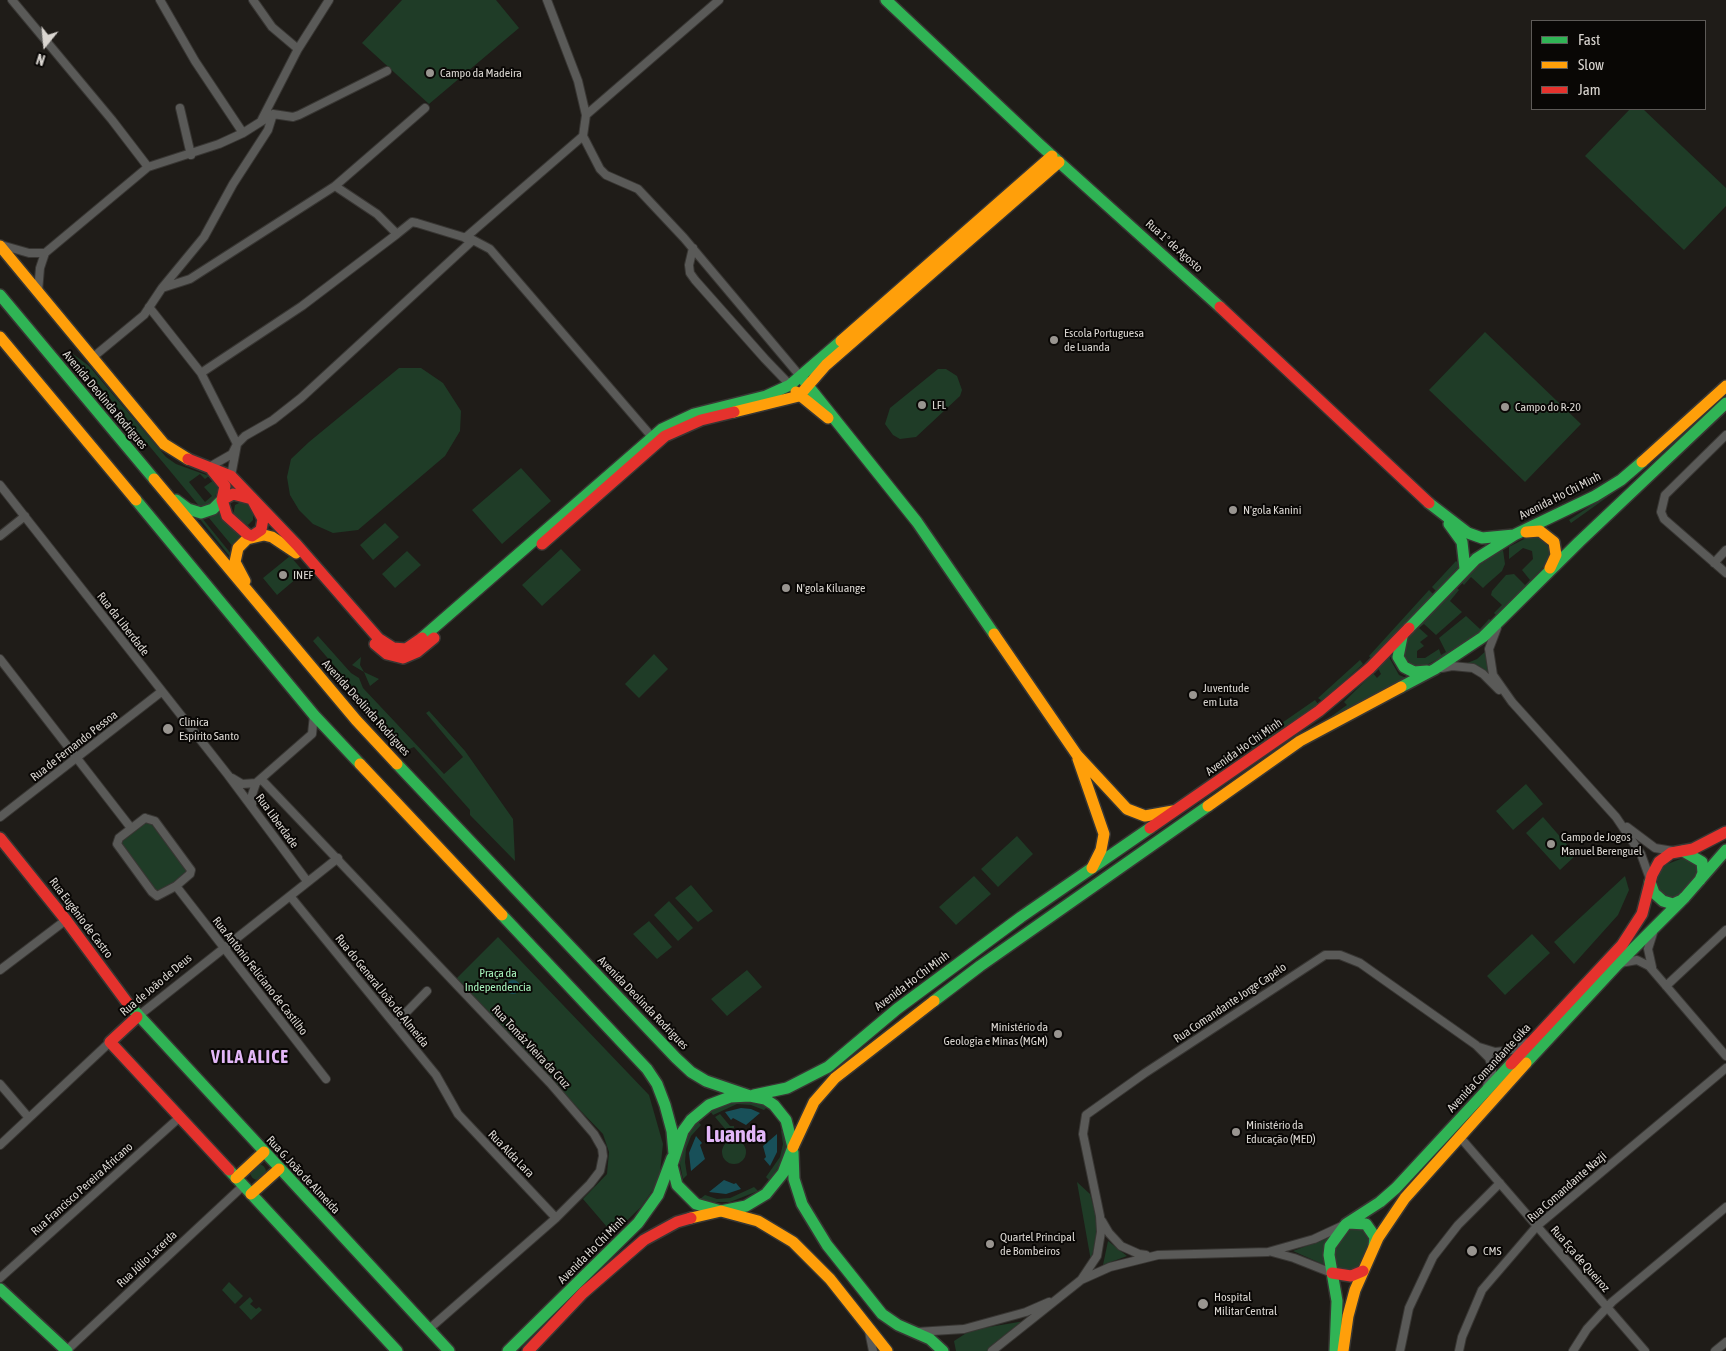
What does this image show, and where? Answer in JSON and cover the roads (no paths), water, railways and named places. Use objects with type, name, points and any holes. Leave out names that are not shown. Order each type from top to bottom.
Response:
[{"type":"main road","name":"Rua 1º de Agosto","points":[[886,0],[1056,159],[1237,322],[1442,515]]},
{"type":"main road","points":[[0,245],[38,294],[164,444],[184,456],[230,476],[297,545],[380,640],[393,648],[406,649],[420,640],[652,437],[685,417],[766,396],[790,384],[1056,159]]},
{"type":"main road","points":[[207,465],[223,481],[224,493],[222,500],[224,510],[232,523],[252,536],[272,537],[292,549],[378,646],[393,656],[408,657],[422,648],[666,436],[683,426],[701,420],[799,396],[826,365],[1056,159]]},
{"type":"main road","name":"Avenida Deolinda Rodrigues","points":[[0,296],[356,720],[676,1058],[691,1072],[706,1081],[750,1096]]},
{"type":"main road","points":[[0,337],[314,715],[647,1069],[657,1084],[665,1105],[672,1131],[675,1176],[683,1193],[696,1204],[748,1217],[786,1236],[820,1268],[887,1351]]},
{"type":"main road","points":[[800,376],[855,442],[922,530],[1077,755],[1127,809],[1145,816],[1178,810]]},
{"type":"main road","points":[[790,384],[799,396],[822,412],[855,442]]},
{"type":"main road","name":"Avenida Ho Chi Minh","points":[[750,1096],[787,1088],[828,1066],[934,980],[1319,711],[1360,678],[1465,569],[1514,534],[1595,496],[1620,480],[1638,467],[1726,386]]},
{"type":"main road","points":[[774,403],[796,403],[822,412]]},
{"type":"main road","points":[[721,1211],[746,1206],[766,1194],[783,1173],[814,1102],[831,1081],[929,1004],[1045,919],[1300,741],[1435,669],[1467,648],[1498,624],[1546,574],[1726,403]]},
{"type":"main road","points":[[159,487],[188,509],[196,512],[207,512],[229,495],[237,494],[252,499],[263,519],[261,530],[238,548],[236,562],[263,611]]},
{"type":"main road","points":[[1442,515],[1468,533],[1482,538],[1540,531],[1552,538],[1556,550],[1556,555],[1546,574]]},
{"type":"main road","points":[[1442,515],[1462,542],[1465,569]]},
{"type":"main road","points":[[1403,634],[1398,651],[1404,667],[1414,672],[1435,669]]},
{"type":"main road","points":[[1077,755],[1104,834],[1101,850],[1091,870]]},
{"type":"main road","name":"Avenida Comandante Gika","points":[[1334,1351],[1337,1308],[1329,1255],[1330,1246],[1346,1224],[1380,1202],[1396,1188],[1622,945],[1642,914],[1650,880],[1660,862],[1678,850],[1693,849],[1726,832]]},
{"type":"main road","name":"Rua Eugênio de Castro","points":[[0,838],[66,920],[137,1017]]},
{"type":"main road","points":[[1678,850],[1688,853],[1702,862],[1703,873],[1699,882]]},
{"type":"main road","name":"Avenida Comandante Gika","points":[[1343,1351],[1348,1316],[1355,1290],[1374,1246],[1405,1198],[1459,1136],[1618,964],[1699,882],[1726,850]]},
{"type":"main road","points":[[1650,880],[1654,893],[1663,901],[1673,904],[1682,900]]},
{"type":"main road","name":"Rua de João de Deus","points":[[110,1042],[137,1017]]},
{"type":"main road","name":"Rua G. João de Almeida","points":[[137,1017],[449,1351]]},
{"type":"main road","points":[[110,1042],[398,1351]]},
{"type":"main road","points":[[674,1154],[683,1131],[700,1111],[724,1099],[750,1096],[765,1099],[780,1110],[788,1126],[793,1148],[792,1163],[799,1195],[818,1233],[860,1289],[882,1314],[898,1325],[930,1339],[943,1351]]},
{"type":"main road","points":[[244,1186],[264,1152]]},
{"type":"main road","name":"Avenida Ho Chi Minh","points":[[508,1351],[638,1224],[658,1195],[674,1154]]},
{"type":"main road","points":[[244,1186],[279,1169]]},
{"type":"main road","name":"Avenida Ho Chi Minh","points":[[528,1351],[583,1293],[644,1240],[662,1229],[684,1220],[721,1211]]},
{"type":"main road","points":[[1346,1224],[1358,1222],[1366,1224],[1374,1237],[1374,1246]]},
{"type":"main road","points":[[1332,1273],[1351,1276],[1363,1271]]},
{"type":"main road","points":[[0,1289],[67,1351]]},
{"type":"street","points":[[12,0],[112,120],[148,168]]},
{"type":"street","points":[[160,0],[195,61],[243,133]]},
{"type":"street","points":[[253,0],[272,27],[298,49]]},
{"type":"street","points":[[262,119],[298,49],[329,0]]},
{"type":"street","points":[[207,465],[232,454],[237,444],[301,398],[469,239],[582,136],[586,115],[578,81],[547,0]]},
{"type":"street","points":[[586,115],[719,0]]},
{"type":"street","points":[[38,294],[40,268],[45,253],[148,168],[190,155],[243,133],[262,119],[274,114],[292,117],[299,115],[387,72]]},
{"type":"street","points":[[180,108],[190,155]]},
{"type":"street","points":[[162,288],[190,279],[335,186],[424,108]]},
{"type":"street","points":[[92,358],[144,315],[162,288],[204,237],[233,184],[268,130],[274,114]]},
{"type":"street","points":[[582,136],[600,169],[606,175],[638,189],[693,248],[800,376]]},
{"type":"street","points":[[335,186],[377,214],[397,234]]},
{"type":"street","points":[[201,373],[302,306],[412,222],[469,239],[490,249],[652,437]]},
{"type":"street","points":[[0,245],[22,252],[45,253]]},
{"type":"street","points":[[693,248],[689,265],[690,273],[764,359],[790,384]]},
{"type":"street","points":[[149,307],[201,373],[237,444],[230,476]]},
{"type":"street","points":[[1726,435],[1665,495],[1661,504],[1664,520],[1726,574]]},
{"type":"street","name":"Rua da Liberdade","points":[[0,484],[161,692],[228,775]]},
{"type":"street","points":[[0,536],[25,516]]},
{"type":"street","points":[[1714,563],[1726,550]]},
{"type":"street","points":[[1498,624],[1489,649],[1490,663],[1493,675],[1512,702]]},
{"type":"street","points":[[0,659],[131,828]]},
{"type":"street","points":[[1435,669],[1452,666],[1473,668],[1483,674],[1512,702],[1616,817],[1642,854],[1650,880]]},
{"type":"street","name":"Rua de Fernando Pessoa","points":[[0,818],[161,692]]},
{"type":"street","points":[[312,734],[314,715]]},
{"type":"street","points":[[252,806],[252,795],[259,781],[312,734],[332,734]]},
{"type":"street","points":[[228,775],[242,784],[259,781]]},
{"type":"street","name":"Rua Liberdade","points":[[228,775],[307,881]]},
{"type":"street","name":"Rua Tomáz Vieira da Cruz","points":[[259,781],[338,858],[550,1083],[599,1141],[603,1156],[600,1171],[590,1184],[556,1218],[429,1329]]},
{"type":"street","points":[[1616,817],[1655,848],[1678,850]]},
{"type":"street","points":[[145,818],[155,821],[190,866],[190,874],[176,886],[157,896],[152,892],[117,844],[119,838],[131,828],[145,818]]},
{"type":"street","name":"Rua de João de Deus","points":[[137,1017],[338,858]]},
{"type":"street","name":"Rua António Feliciano de Castilho","points":[[176,886],[326,1079]]},
{"type":"street","name":"Rua do General João de Almeida","points":[[290,896],[436,1075],[452,1103]]},
{"type":"street","points":[[0,970],[66,920]]},
{"type":"street","points":[[1654,971],[1648,956],[1648,949],[1657,925]]},
{"type":"street","points":[[1666,986],[1726,930]]},
{"type":"street","name":"Rua Comandante Jorge Capelo","points":[[1081,1280],[1094,1263],[1099,1248],[1100,1216],[1084,1134],[1083,1122],[1086,1115],[1144,1072],[1325,955],[1340,955],[1360,963],[1476,1045],[1489,1058],[1492,1066],[1490,1081],[1482,1096]]},
{"type":"street","points":[[1618,964],[1638,960],[1654,971],[1726,1056]]},
{"type":"street","points":[[395,1024],[427,992]]},
{"type":"street","name":"Rua Comandante Jorge Capelo","points":[[1476,1045],[1495,1052],[1505,1051],[1516,1049],[1540,1034]]},
{"type":"street","name":"Rua de João de Deus","points":[[0,1145],[110,1042]]},
{"type":"street","name":"Rua Comandante Nazji","points":[[1459,1351],[1462,1337],[1482,1290],[1537,1226],[1726,1068]]},
{"type":"street","points":[[0,1084],[29,1118]]},
{"type":"street","name":"Rua Alda Lara","points":[[452,1103],[467,1124],[556,1218]]},
{"type":"street","name":"Rua Francisco Pereira Africano","points":[[0,1278],[180,1117]]},
{"type":"street","name":"Rua Eça de Queiroz","points":[[1459,1136],[1645,1351]]},
{"type":"street","points":[[1400,1351],[1412,1301],[1432,1257],[1458,1225],[1500,1183]]},
{"type":"street","name":"Rua Júlio Lacerda","points":[[67,1351],[244,1186]]},
{"type":"street","points":[[1573,1351],[1587,1329],[1608,1308],[1726,1206]]},
{"type":"street","name":"Rua Comandante Jorge Capelo","points":[[1100,1216],[1109,1233],[1121,1246],[1139,1254],[1158,1255]]},
{"type":"street","points":[[992,1351],[1081,1280],[1110,1267],[1158,1255],[1268,1252],[1314,1239],[1346,1224]]},
{"type":"street","points":[[1268,1252],[1294,1258],[1332,1273]]},
{"type":"street","points":[[916,1332],[964,1328],[1026,1312],[1060,1297]]},
{"type":"street","points":[[868,1327],[873,1351]]},
{"type":"street","points":[[1715,1351],[1726,1342]]},
{"type":"water","points":[[513,980],[518,982],[520,987],[518,992],[513,994],[508,992],[506,987],[508,982]]},
{"type":"water","points":[[741,1108],[751,1109],[760,1113],[746,1125],[733,1118],[731,1120],[725,1112]]},
{"type":"water","points":[[777,1134],[777,1152],[770,1166],[764,1159],[766,1157],[763,1146]]},
{"type":"water","points":[[696,1136],[702,1143],[700,1145],[705,1159],[691,1171],[689,1153]]},
{"type":"water","points":[[724,1180],[736,1183],[741,1189],[726,1194],[709,1192]]},
{"type":"place","name":"Campo da Madeira","points":[[430,73]]},
{"type":"place","name":"Escola Portuguesa de Luanda","points":[[1054,340]]},
{"type":"place","name":"LFL","points":[[922,405]]},
{"type":"place","name":"Campo do R-20","points":[[1505,407]]},
{"type":"place","name":"N'gola Kanini","points":[[1233,510]]},
{"type":"place","name":"INEF","points":[[283,575]]},
{"type":"place","name":"N'gola Kiluange","points":[[786,588]]},
{"type":"place","name":"Juventude em Luta","points":[[1193,695]]},
{"type":"place","name":"Clínica Espírito Santo","points":[[168,729]]},
{"type":"place","name":"Campo de Jogos Manuel Berenguel","points":[[1551,844]]},
{"type":"place","name":"Ministério da Geologia e Minas (MGM)","points":[[1058,1034]]},
{"type":"place","name":"Ministério da Educação (MED)","points":[[1236,1132]]},
{"type":"place","name":"Quartel Principal de Bombeiros","points":[[990,1244]]},
{"type":"place","name":"CMS","points":[[1472,1251]]},
{"type":"place","name":"Hospital Militar Central","points":[[1203,1304]]},
{"type":"district","name":"VILA ALICE","points":[[250,1057]]},
{"type":"district","name":"Luanda","points":[[736,1135]]},
{"type":"park label","name":"Praça da Independencia","points":[[498,980]]}]
